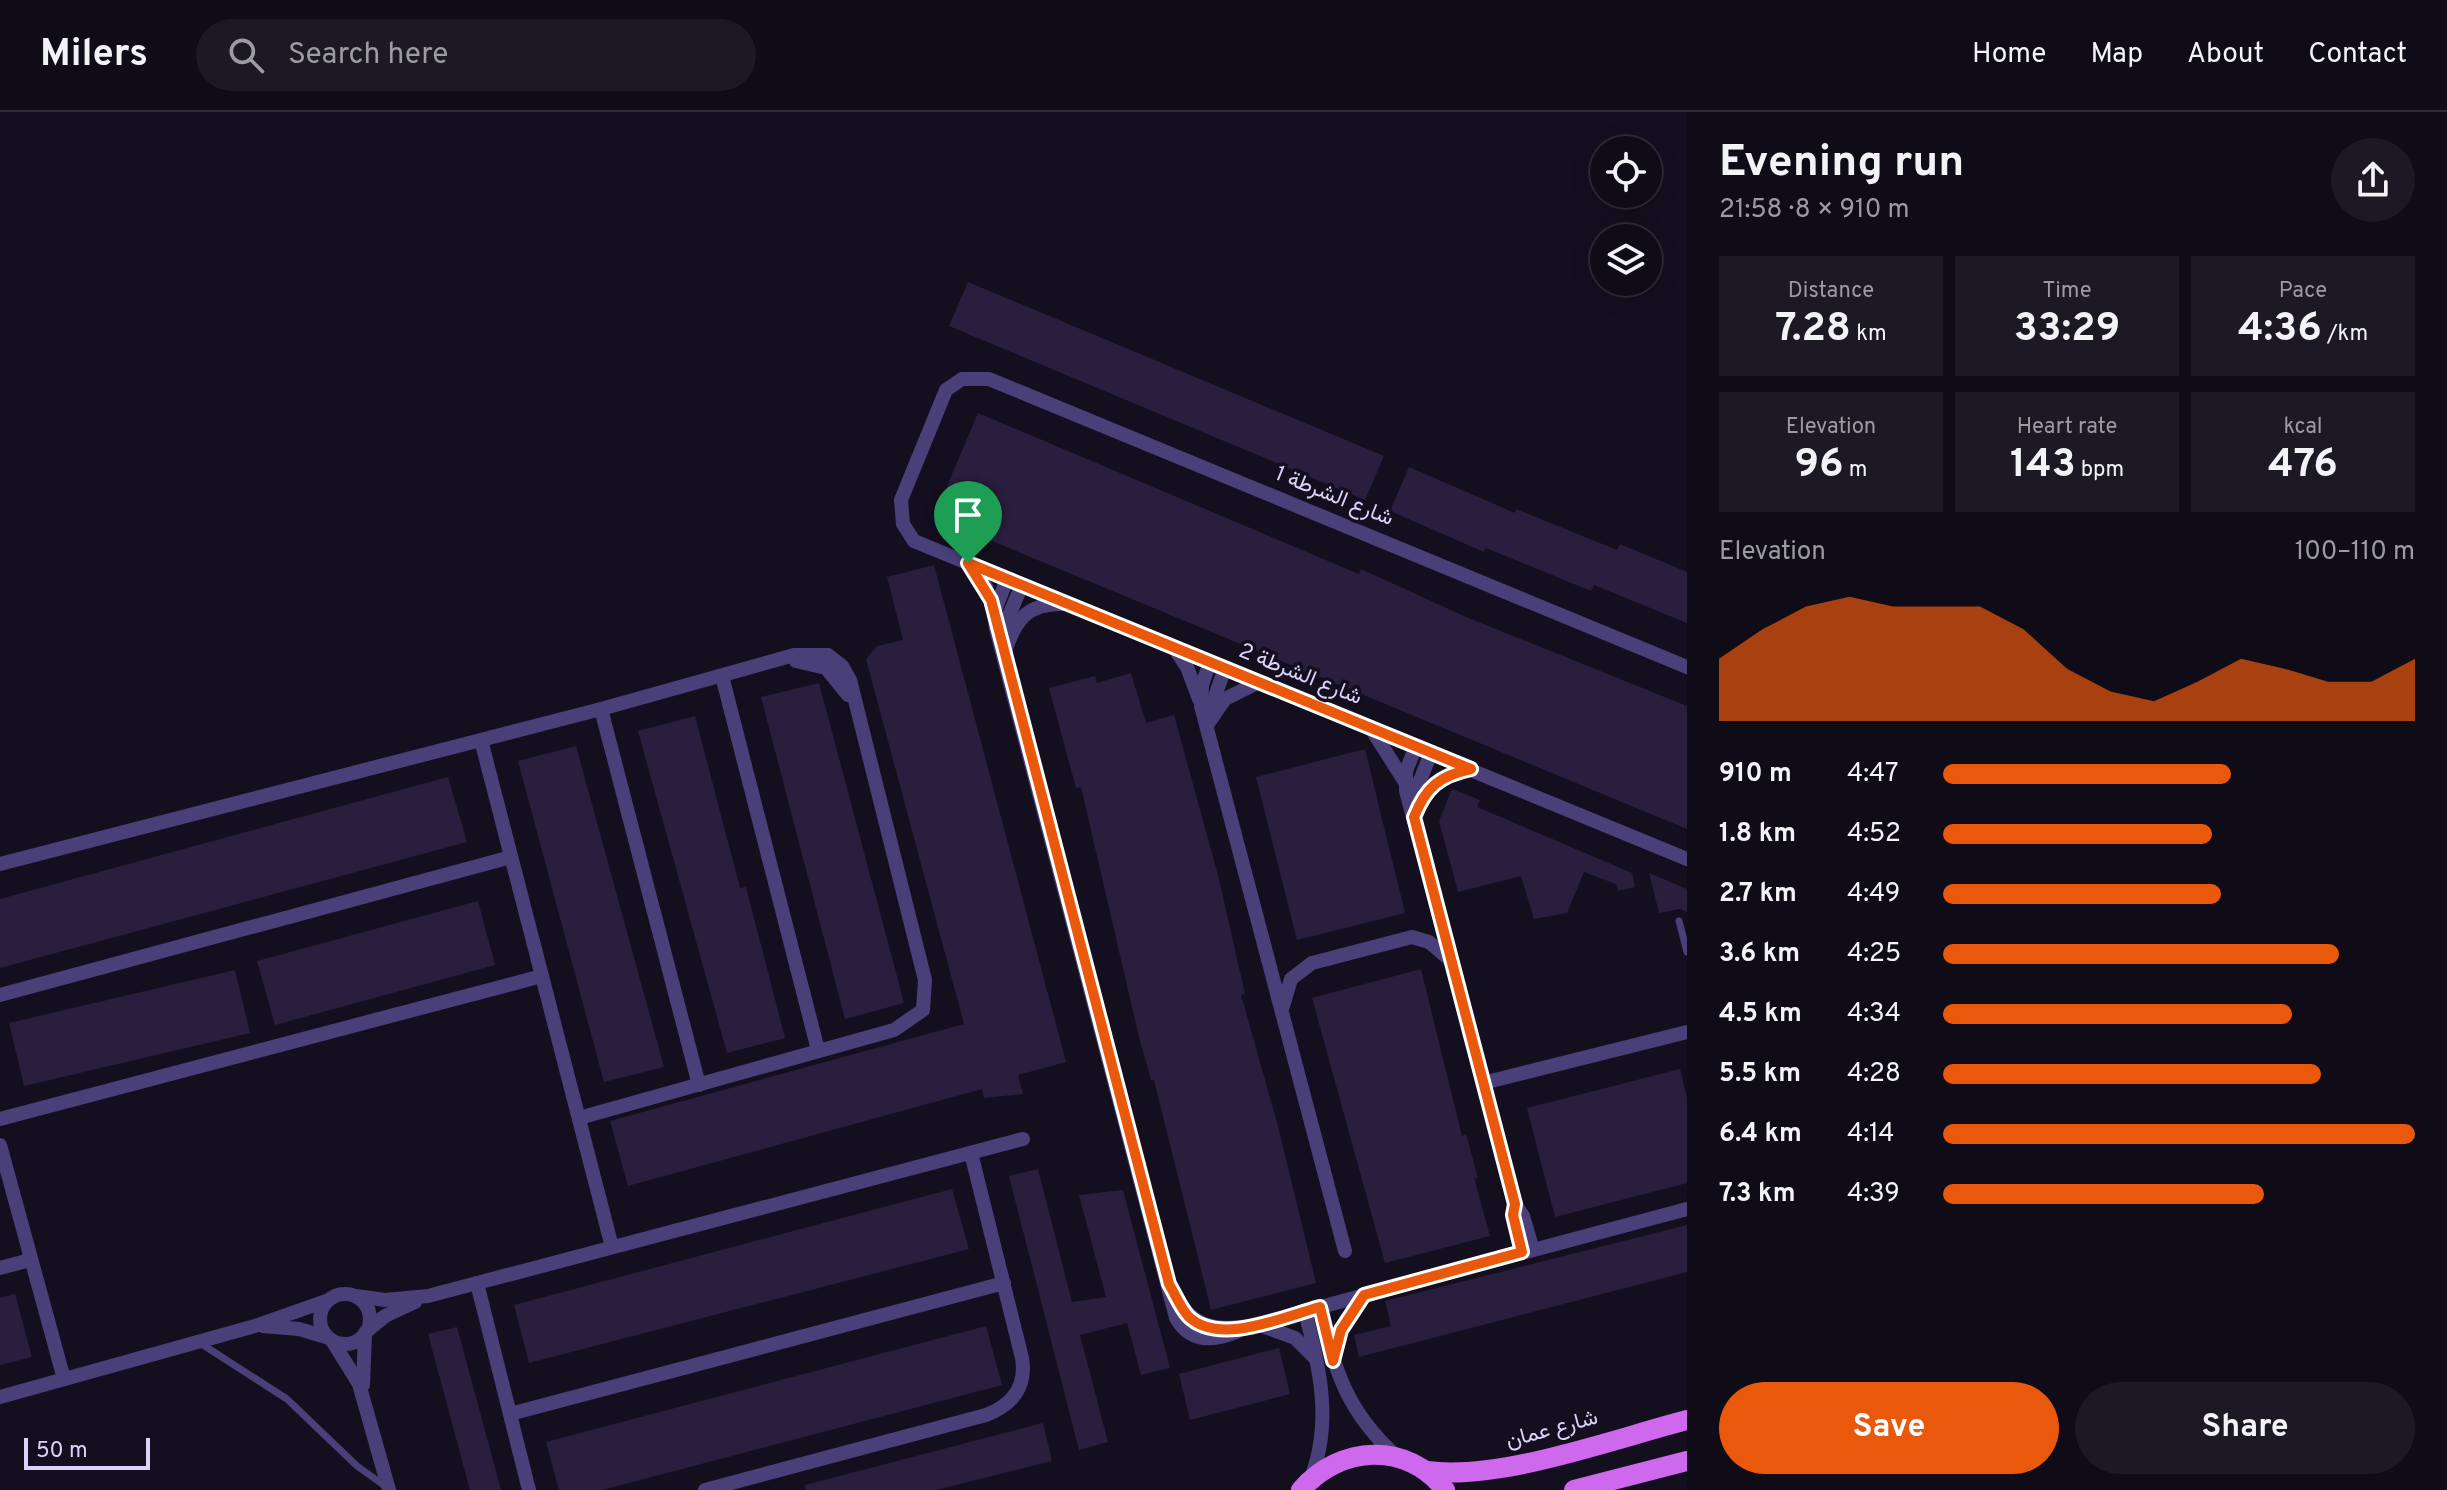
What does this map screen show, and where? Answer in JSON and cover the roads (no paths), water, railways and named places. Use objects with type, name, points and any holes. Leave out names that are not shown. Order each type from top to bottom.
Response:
[{"type":"main road","name":"شارع عمان","points":[[1427,1471],[1458,1474],[1498,1469],[1687,1420]]},
{"type":"main road","points":[[1306,1484],[1343,1459],[1361,1455],[1397,1457],[1427,1471],[1445,1490]]},
{"type":"main road","points":[[1574,1490],[1687,1461]]},
{"type":"street","name":"شارع الشرطة 2","points":[[962,379],[946,390],[903,493],[900,507],[903,524],[914,541],[1687,859]]},
{"type":"street","name":"شارع الشرطة 1","points":[[962,379],[989,379],[1687,667]]},
{"type":"street","points":[[968,563],[986,587],[994,613],[1169,1284],[1187,1314],[1199,1323],[1215,1328],[1253,1325],[1687,1209]]},
{"type":"street","points":[[994,613],[1014,582]]},
{"type":"street","points":[[1000,638],[1014,582]]},
{"type":"street","points":[[1004,654],[1013,628],[1025,613],[1047,604],[1070,604]]},
{"type":"street","points":[[1173,646],[1193,679],[1207,725],[1345,1251]]},
{"type":"street","points":[[0,864],[771,663],[808,661],[826,668],[841,681],[855,707],[925,980],[923,1010],[894,1030],[579,1118]]},
{"type":"street","points":[[1201,704],[1210,662]]},
{"type":"street","points":[[1207,725],[1225,668]]},
{"type":"street","points":[[722,676],[818,1050]]},
{"type":"street","points":[[1207,725],[1225,699],[1259,682]]},
{"type":"street","points":[[601,709],[699,1085]]},
{"type":"street","points":[[1369,727],[1388,750],[1405,782],[1515,1204],[1513,1215],[1528,1251]]},
{"type":"street","points":[[481,740],[612,1247]]},
{"type":"street","points":[[1405,782],[1416,746]]},
{"type":"street","points":[[1413,810],[1431,753]]},
{"type":"street","points":[[1413,810],[1433,784],[1450,773],[1471,769]]},
{"type":"street","points":[[0,995],[511,857]]},
{"type":"street","points":[[1282,1010],[1291,979],[1312,963],[1412,937],[1429,942],[1450,959]]},
{"type":"street","points":[[0,1119],[542,976]]},
{"type":"street","points":[[1483,1083],[1687,1032]]},
{"type":"street","points":[[0,1397],[255,1326],[341,1294],[385,1300],[428,1296],[1023,1139]]},
{"type":"street","points":[[0,1145],[64,1379]]},
{"type":"street","points":[[705,1490],[1003,1407],[1020,1388],[1024,1368],[971,1153]]},
{"type":"street","points":[[0,1268],[30,1260]]},
{"type":"street","points":[[477,1283],[529,1490]]},
{"type":"street","points":[[510,1414],[1004,1283]]},
{"type":"street","points":[[1325,1361],[1364,1295]]},
{"type":"street","points":[[356,1296],[368,1307],[363,1397]]},
{"type":"street","points":[[255,1326],[299,1329],[348,1344],[385,1316],[428,1296]]},
{"type":"street","points":[[326,1301],[319,1315],[330,1339],[354,1372],[388,1489]]},
{"type":"street","points":[[1306,1484],[1319,1458],[1325,1399],[1325,1361],[1312,1309]]},
{"type":"street","points":[[1253,1325],[1295,1338],[1325,1361],[1361,1419],[1397,1457]]},
{"type":"lane","points":[[1679,921],[1687,952]]},
{"type":"lane","points":[[198,1342],[287,1399],[357,1466],[388,1489]]}]
